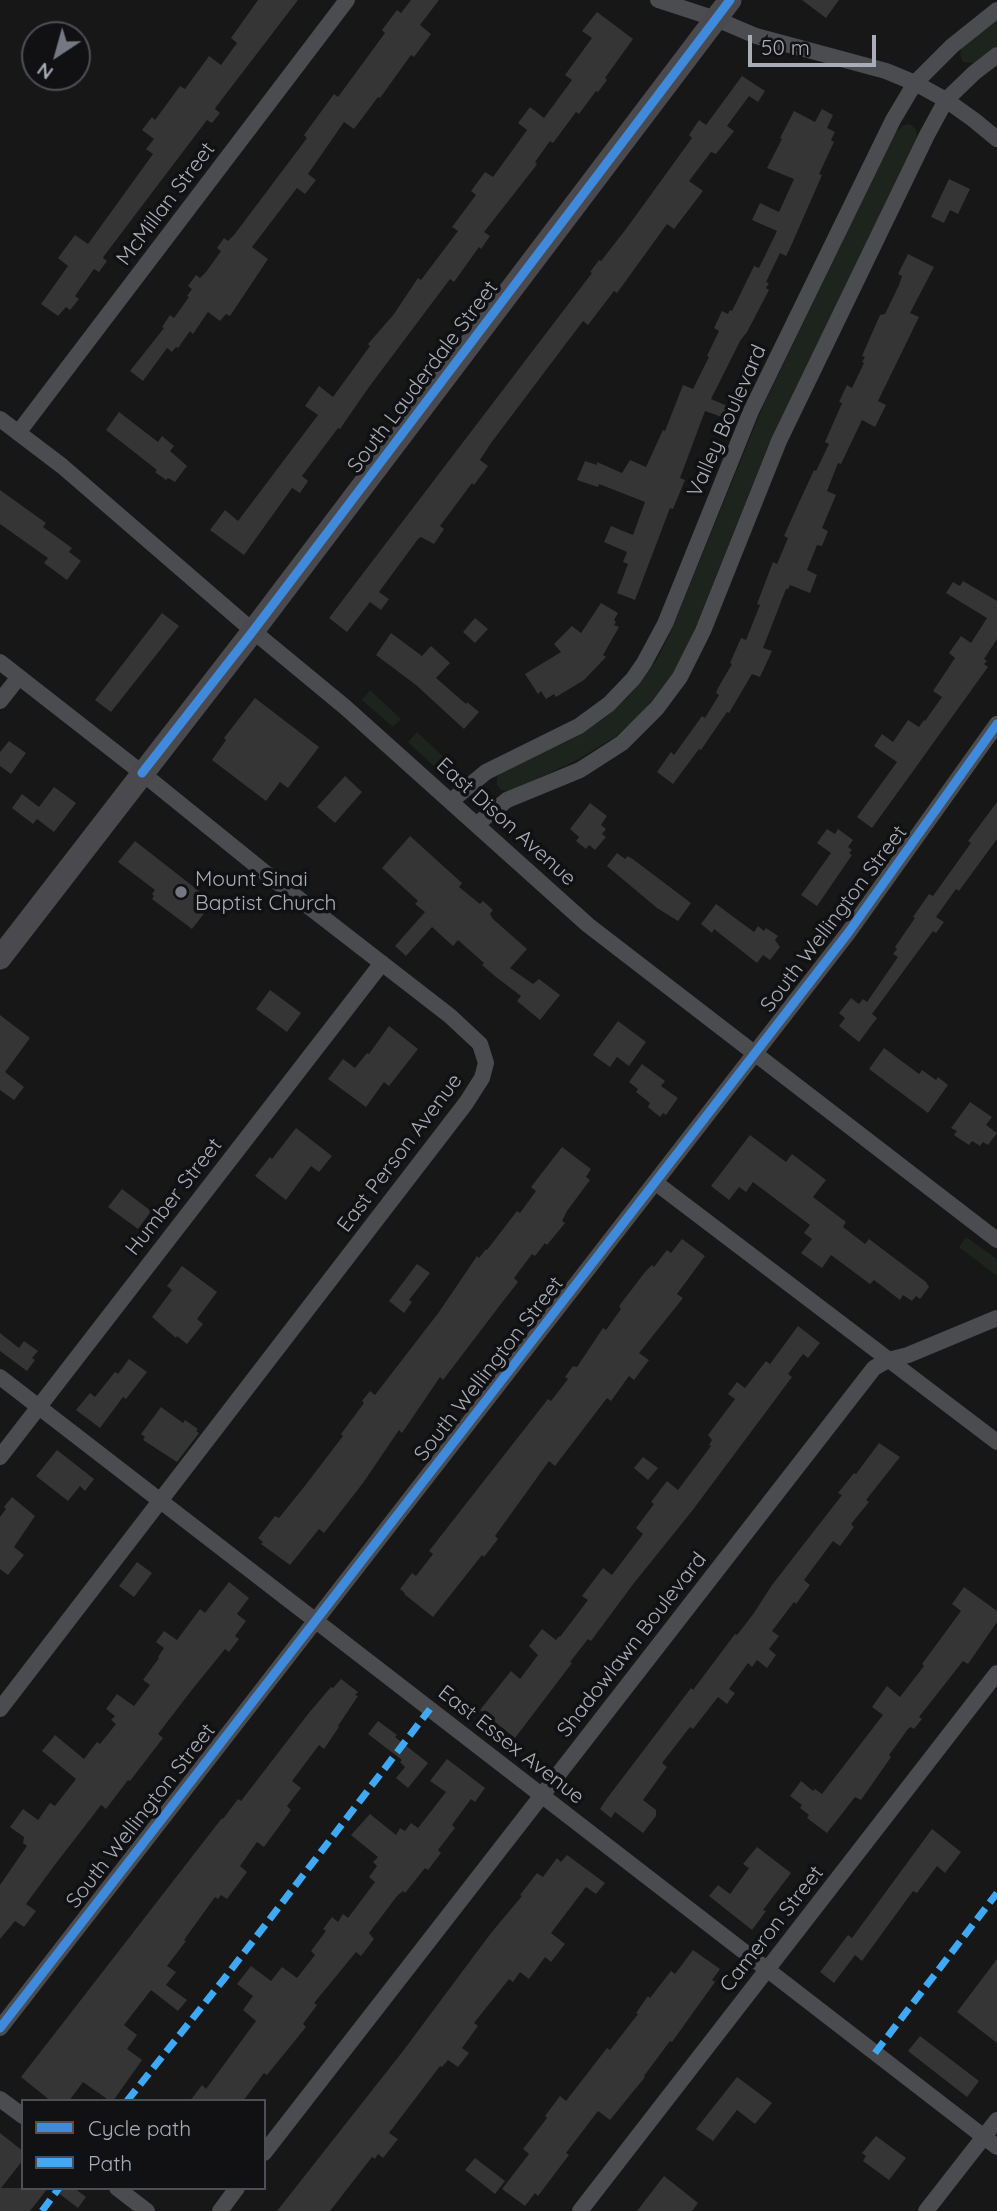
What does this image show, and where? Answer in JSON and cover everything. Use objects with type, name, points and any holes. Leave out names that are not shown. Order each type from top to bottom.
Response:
[{"type":"street","name":"McMillan Street","points":[[18,433],[347,0]]},
{"type":"street","points":[[658,0],[716,19],[756,36],[886,71],[946,100],[997,139]]},
{"type":"street","name":"South Lauderdale Street","points":[[0,958],[253,631],[730,0]]},
{"type":"street","name":"Valley Boulevard","points":[[451,801],[486,772],[579,726],[609,704],[633,679],[665,624],[751,411],[893,120],[915,83],[952,46],[997,10]]},
{"type":"street","points":[[477,824],[508,800],[580,769],[622,743],[657,708],[680,677],[703,631],[779,441],[917,156],[946,100],[997,55]]},
{"type":"street","name":"East Dison Avenue","points":[[0,419],[62,466],[345,707],[588,925],[997,1240]]},
{"type":"street","name":"East Person Avenue","points":[[0,662],[450,1016],[480,1044],[486,1063],[482,1078],[466,1103],[0,1709]]},
{"type":"street","points":[[0,701],[19,677]]},
{"type":"street","name":"South Wellington Street","points":[[0,2028],[856,923],[997,724]]},
{"type":"street","name":"Humber Street","points":[[0,1457],[382,963]]},
{"type":"street","points":[[656,1183],[997,1442]]},
{"type":"street","name":"Shadowlawn Boulevard","points":[[266,2150],[874,1368],[888,1360],[908,1355],[997,1318]]},
{"type":"street","name":"East Essex Avenue","points":[[0,1377],[991,2142]]},
{"type":"street","name":"Cameron Street","points":[[580,2211],[997,1673]]},
{"type":"street","points":[[0,2099],[21,2115]]},
{"type":"street","points":[[926,2211],[991,2142],[997,2120]]},
{"type":"street","points":[[120,2190],[147,2211]]},
{"type":"street","points":[[220,2211],[236,2190]]},
{"type":"shaded area","points":[[997,20],[997,46],[974,63],[963,62],[960,55],[962,46]]},
{"type":"shaded area","points":[[909,124],[916,129],[917,137],[767,449],[695,629],[676,669],[644,711],[615,737],[577,760],[509,792],[501,790],[497,785],[500,773],[570,740],[602,720],[628,697],[656,661],[671,631],[763,406],[896,132]]},
{"type":"shaded area","points":[[370,690],[401,719],[393,727],[362,700]]},
{"type":"shaded area","points":[[417,732],[452,765],[447,773],[438,770],[408,742]]},
{"type":"shaded area","points":[[966,1237],[997,1259],[997,1276],[959,1247]]},
{"type":"building","points":[[258,0],[298,0],[216,107],[220,113],[212,123],[207,120],[104,256],[107,261],[99,272],[94,269],[75,296],[79,299],[70,310],[66,307],[58,316],[41,304],[68,266],[58,258],[75,235],[88,244],[153,154],[146,149],[154,139],[142,130],[152,117],[155,120],[180,86],[185,89],[209,56],[221,65],[237,43],[231,38]]},
{"type":"building","points":[[411,0],[439,0],[420,25],[431,34],[414,57],[411,55],[354,129],[344,122],[308,174],[316,180],[305,194],[297,188],[252,247],[268,259],[230,316],[226,314],[220,321],[208,312],[193,334],[190,331],[178,348],[172,352],[167,348],[143,381],[130,371],[164,328],[162,327],[170,315],[174,318],[189,297],[187,296],[192,289],[188,286],[196,275],[200,278],[206,272],[221,251],[217,248],[224,238],[228,241],[234,235],[307,138],[304,135],[334,94],[338,97],[385,33],[382,30],[397,10],[401,13]]},
{"type":"building","points":[[802,0],[839,0],[826,18]]},
{"type":"building","points":[[597,12],[633,39],[605,78],[607,80],[579,114],[576,112],[553,143],[550,141],[535,162],[535,167],[484,232],[490,236],[481,249],[479,247],[454,282],[450,279],[340,429],[338,428],[302,476],[308,481],[300,493],[292,488],[244,555],[210,530],[225,510],[238,521],[318,415],[305,406],[319,386],[333,397],[370,346],[368,344],[458,231],[452,227],[476,195],[471,191],[485,172],[493,177],[527,130],[518,123],[530,107],[544,118],[572,80],[565,75],[592,38],[582,31]]},
{"type":"building","points":[[742,76],[765,91],[758,102],[749,96],[727,126],[734,131],[716,154],[711,152],[689,181],[703,191],[674,229],[667,224],[617,293],[614,291],[588,325],[583,321],[491,443],[480,460],[488,466],[440,526],[444,529],[434,544],[421,537],[418,539],[379,592],[389,599],[381,610],[370,602],[347,632],[329,618],[592,273],[590,272],[599,260],[601,261],[626,229],[692,138],[689,135],[699,120],[706,125]]},
{"type":"building","points":[[822,109],[833,115],[827,128],[835,132],[831,140],[834,142],[819,174],[822,175],[791,246],[786,256],[780,253],[766,282],[769,283],[766,288],[769,290],[711,399],[737,410],[733,421],[705,411],[680,478],[685,480],[673,509],[670,508],[635,600],[617,593],[628,564],[623,562],[627,552],[604,542],[611,526],[633,535],[645,502],[599,484],[598,487],[577,480],[585,461],[597,465],[597,462],[622,473],[630,460],[646,467],[663,430],[665,431],[683,385],[693,389],[709,357],[707,356],[719,331],[714,328],[722,311],[728,314],[732,311],[754,266],[759,268],[777,231],[752,220],[760,203],[779,212],[794,179],[767,168],[782,139],[780,138],[794,111],[815,122]]},
{"type":"building","points":[[949,179],[970,189],[958,214],[950,210],[944,223],[931,217]]},
{"type":"building","points":[[908,254],[934,267],[910,313],[919,317],[878,401],[886,405],[875,427],[862,420],[841,464],[838,463],[827,491],[836,495],[822,528],[828,531],[822,546],[817,545],[807,570],[817,575],[810,593],[790,585],[786,589],[763,648],[772,651],[760,677],[752,674],[729,713],[727,712],[673,784],[657,772],[671,752],[674,755],[702,716],[705,718],[719,695],[716,693],[732,664],[730,663],[741,638],[746,640],[773,562],[777,564],[788,538],[784,536],[829,444],[825,442],[842,403],[839,402],[847,385],[852,388],[864,363],[862,362],[865,357],[862,356],[880,315],[885,314],[899,285],[902,276],[898,274]]},
{"type":"building","points":[[119,412],[158,442],[162,436],[174,446],[170,451],[187,466],[175,482],[168,478],[166,480],[155,472],[157,470],[106,430]]},
{"type":"building","points":[[0,490],[46,523],[43,527],[72,548],[69,552],[81,561],[67,580],[44,563],[48,558],[0,524]]},
{"type":"building","points":[[963,581],[997,601],[997,639],[984,659],[987,661],[984,664],[988,667],[872,828],[857,817],[897,762],[874,746],[882,734],[893,742],[908,720],[919,727],[925,721],[942,697],[933,691],[955,658],[949,653],[961,636],[971,643],[987,618],[946,593],[953,582],[960,586]]},
{"type":"building","points":[[601,603],[618,613],[614,625],[619,627],[603,655],[606,657],[584,680],[556,697],[554,694],[546,699],[541,691],[538,694],[525,674],[561,652],[554,644],[572,626],[581,633]]},
{"type":"building","points":[[162,613],[179,626],[111,712],[95,700]]},
{"type":"building","points":[[475,618],[488,629],[475,643],[463,632]]},
{"type":"building","points":[[391,633],[422,656],[431,646],[450,663],[436,678],[479,712],[464,729],[416,685],[376,655]]},
{"type":"building","points":[[255,698],[319,747],[288,788],[280,782],[266,801],[212,760],[226,740],[224,738]]},
{"type":"building","points":[[9,741],[26,753],[11,774],[0,766],[0,752]]},
{"type":"building","points":[[345,776],[362,792],[335,823],[317,807]]},
{"type":"building","points":[[54,787],[76,803],[54,832],[37,819],[33,824],[12,808],[22,794],[39,807]]},
{"type":"building","points":[[997,802],[997,839],[959,891],[956,889],[936,917],[944,922],[936,933],[933,931],[872,1014],[877,1018],[859,1042],[839,1026],[845,1018],[839,1013],[851,998],[859,1004],[863,999],[867,1002],[898,957],[893,954],[897,949],[895,947],[915,918],[913,917],[929,894],[933,896]]},
{"type":"building","points":[[590,803],[607,816],[601,825],[606,829],[602,834],[606,837],[595,850],[589,845],[586,849],[576,841],[579,837],[570,829]]},
{"type":"building","points":[[827,829],[835,834],[838,829],[853,840],[848,847],[852,850],[849,853],[852,855],[817,906],[801,895],[831,853],[817,843]]},
{"type":"building","points":[[410,836],[462,883],[459,887],[480,904],[483,901],[493,910],[490,914],[493,919],[527,949],[510,968],[533,984],[539,979],[560,995],[540,1020],[517,1001],[521,996],[482,965],[484,963],[458,940],[453,946],[432,927],[406,956],[395,946],[425,912],[415,904],[418,901],[382,868]]},
{"type":"building","points":[[135,841],[213,902],[192,929],[152,899],[155,890],[118,862]]},
{"type":"building","points":[[617,853],[625,859],[628,856],[634,860],[691,903],[678,921],[657,908],[607,866]]},
{"type":"building","points":[[716,904],[754,932],[758,926],[778,936],[775,940],[780,947],[770,960],[763,955],[757,963],[714,929],[712,933],[701,924]]},
{"type":"building","points":[[270,990],[301,1013],[287,1032],[256,1009]]},
{"type":"building","points":[[0,1015],[30,1038],[5,1072],[24,1087],[14,1100],[0,1090]]},
{"type":"building","points":[[618,1021],[646,1042],[629,1066],[617,1057],[610,1067],[593,1055]]},
{"type":"building","points":[[389,1026],[418,1049],[389,1086],[384,1082],[366,1107],[328,1079],[343,1059],[355,1068]]},
{"type":"building","points":[[884,1048],[919,1074],[922,1070],[948,1085],[928,1113],[869,1069]]},
{"type":"building","points":[[642,1064],[665,1081],[661,1086],[678,1098],[666,1115],[663,1113],[660,1117],[648,1107],[650,1103],[636,1092],[638,1089],[629,1082]]},
{"type":"building","points":[[970,1102],[992,1117],[986,1125],[997,1133],[988,1145],[983,1142],[980,1146],[972,1141],[969,1145],[954,1135],[957,1131],[951,1128]]},
{"type":"building","points":[[296,1128],[332,1156],[319,1172],[311,1166],[286,1200],[255,1176]]},
{"type":"building","points":[[750,1135],[786,1162],[792,1154],[826,1180],[813,1197],[846,1222],[843,1227],[865,1244],[869,1239],[926,1282],[929,1287],[920,1299],[916,1296],[912,1301],[903,1295],[900,1300],[874,1280],[870,1284],[831,1255],[822,1268],[801,1253],[812,1239],[804,1233],[810,1225],[753,1182],[746,1192],[739,1187],[729,1200],[711,1186]]},
{"type":"building","points":[[562,1147],[591,1169],[586,1177],[590,1180],[567,1211],[562,1221],[565,1223],[547,1245],[545,1243],[535,1256],[532,1254],[514,1278],[518,1282],[443,1380],[440,1377],[402,1433],[399,1430],[324,1533],[319,1529],[290,1565],[261,1544],[263,1542],[258,1538],[275,1516],[279,1518],[304,1487],[343,1436],[341,1434],[364,1403],[362,1401],[370,1391],[375,1395],[439,1312],[477,1256],[479,1258],[487,1250],[517,1211],[520,1213],[536,1191],[531,1187]]},
{"type":"building","points":[[122,1189],[151,1211],[138,1229],[108,1207]]},
{"type":"building","points":[[682,1239],[705,1256],[677,1294],[683,1298],[639,1353],[649,1360],[634,1380],[629,1376],[611,1401],[607,1398],[555,1466],[549,1461],[495,1536],[498,1539],[433,1617],[400,1589],[412,1573],[416,1576],[433,1554],[429,1551],[548,1399],[551,1401],[568,1379],[565,1377],[573,1366],[577,1367],[603,1328],[606,1330],[621,1309],[619,1306],[645,1272],[652,1265],[654,1267],[667,1250],[671,1253]]},
{"type":"building","points":[[417,1264],[430,1273],[409,1300],[412,1302],[404,1313],[389,1301]]},
{"type":"building","points":[[182,1266],[217,1292],[197,1319],[203,1324],[187,1344],[152,1317],[172,1290],[167,1286]]},
{"type":"building","points":[[798,1326],[820,1343],[808,1358],[803,1354],[788,1374],[792,1377],[692,1511],[591,1641],[588,1639],[570,1662],[572,1663],[515,1738],[480,1710],[511,1671],[520,1679],[538,1655],[529,1646],[542,1629],[556,1640],[560,1637],[588,1600],[582,1596],[603,1568],[612,1575],[643,1534],[636,1528],[667,1481],[678,1490],[711,1446],[709,1445],[712,1440],[708,1435],[735,1399],[728,1394],[737,1382],[745,1388],[766,1361],[770,1364]]},
{"type":"building","points":[[0,1333],[19,1348],[24,1341],[38,1351],[27,1371],[0,1351]]},
{"type":"building","points":[[129,1359],[147,1372],[126,1399],[123,1397],[100,1428],[76,1410],[90,1393],[95,1397]]},
{"type":"building","points":[[161,1407],[183,1423],[185,1420],[198,1429],[196,1431],[199,1433],[177,1462],[143,1440],[145,1437],[141,1434]]},
{"type":"building","points":[[879,1443],[900,1457],[866,1500],[869,1502],[851,1524],[854,1527],[840,1546],[833,1541],[804,1580],[810,1585],[772,1631],[779,1636],[769,1649],[776,1655],[767,1668],[757,1660],[752,1667],[748,1663],[729,1689],[735,1693],[727,1704],[718,1697],[662,1763],[667,1767],[643,1800],[656,1810],[656,1816],[643,1833],[615,1812],[611,1818],[600,1809],[608,1797],[691,1688],[693,1690],[754,1613],[772,1585],[842,1495],[838,1493]]},
{"type":"building","points":[[57,1450],[94,1479],[85,1491],[80,1486],[68,1501],[36,1476]]},
{"type":"building","points":[[643,1457],[658,1468],[648,1480],[634,1468]]},
{"type":"building","points":[[12,1497],[35,1516],[14,1547],[24,1555],[8,1575],[0,1569],[0,1517]]},
{"type":"building","points":[[137,1562],[152,1573],[134,1597],[119,1586]]},
{"type":"building","points":[[229,1582],[249,1598],[237,1614],[246,1621],[235,1636],[239,1639],[229,1652],[225,1649],[191,1691],[158,1734],[163,1738],[130,1781],[128,1780],[106,1809],[101,1805],[54,1866],[26,1904],[36,1911],[24,1927],[15,1921],[0,1939],[0,1885],[27,1846],[23,1843],[24,1837],[10,1827],[23,1809],[38,1820],[50,1803],[55,1806],[76,1779],[42,1751],[55,1735],[84,1759],[116,1724],[111,1720],[115,1716],[106,1709],[117,1694],[134,1706],[150,1685],[143,1680],[164,1648],[156,1642],[164,1631],[177,1640],[200,1609],[205,1613]]},
{"type":"building","points":[[964,1587],[997,1611],[997,1622],[968,1664],[963,1661],[919,1717],[922,1719],[914,1729],[908,1729],[861,1800],[855,1797],[827,1833],[807,1818],[809,1815],[800,1808],[802,1805],[790,1796],[801,1781],[813,1791],[815,1789],[822,1794],[883,1715],[872,1707],[887,1686],[900,1697],[924,1666],[922,1664],[961,1611],[952,1604]]},
{"type":"building","points":[[341,1679],[358,1692],[355,1695],[358,1696],[324,1749],[319,1745],[292,1781],[301,1788],[287,1806],[291,1810],[264,1847],[257,1842],[240,1866],[247,1872],[227,1899],[221,1895],[218,1899],[215,1897],[167,1966],[176,1972],[166,1985],[187,2000],[178,2011],[151,1990],[124,2025],[137,2035],[127,2049],[142,2060],[114,2099],[107,2099],[83,2082],[70,2099],[48,2099],[21,2077],[222,1818],[238,1799],[241,1801],[308,1714],[331,1687]]},
{"type":"building","points":[[378,1721],[428,1763],[408,1788],[396,1778],[405,1767],[400,1762],[402,1760],[368,1734]]},
{"type":"building","points":[[447,1759],[485,1788],[475,1802],[471,1799],[452,1825],[455,1828],[438,1850],[441,1853],[428,1870],[425,1868],[405,1893],[403,1891],[397,1896],[369,1933],[374,1939],[361,1956],[356,1952],[314,2003],[317,2005],[303,2024],[306,2027],[244,2099],[192,2099],[202,2085],[206,2089],[256,2021],[243,2010],[253,1996],[237,1984],[251,1966],[271,1981],[282,1967],[297,1978],[315,1955],[311,1951],[326,1931],[323,1929],[332,1917],[338,1922],[343,1914],[348,1918],[375,1882],[369,1877],[377,1866],[373,1862],[378,1857],[351,1835],[370,1814],[396,1835],[400,1828],[405,1831],[411,1823],[418,1828],[446,1792],[430,1781]]},
{"type":"building","points":[[932,1829],[961,1852],[945,1873],[937,1866],[917,1893],[913,1891],[862,1961],[855,1955],[834,1983],[820,1972],[848,1935],[852,1938]]},
{"type":"building","points":[[757,1847],[791,1873],[763,1910],[766,1911],[752,1930],[709,1896],[718,1885],[730,1894],[749,1868],[743,1864]]},
{"type":"building","points":[[567,1855],[605,1883],[596,1894],[586,1887],[551,1933],[565,1944],[551,1962],[545,1957],[529,1979],[520,1972],[513,1982],[509,1979],[474,2023],[478,2026],[462,2048],[469,2053],[458,2067],[448,2060],[440,2066],[389,2133],[398,2139],[383,2158],[378,2154],[375,2159],[372,2157],[330,2211],[277,2211],[403,2051],[537,1873],[543,1877],[557,1858],[561,1862]]},
{"type":"building","points":[[693,1950],[720,1969],[712,1980],[715,1982],[672,2042],[670,2041],[610,2120],[598,2111],[538,2196],[535,2193],[525,2206],[502,2189],[529,2154],[523,2149],[560,2096],[566,2101],[607,2048],[610,2050],[638,2014],[636,2013],[648,1996],[650,1998],[671,1971],[675,1974]]},
{"type":"building","points":[[997,1959],[997,2043],[957,2012]]},
{"type":"building","points":[[920,2036],[979,2081],[967,2097],[908,2051]]},
{"type":"building","points":[[737,2077],[772,2103],[755,2124],[737,2110],[713,2141],[696,2129]]},
{"type":"building","points":[[0,2133],[21,2149],[21,2163],[1,2188],[46,2190],[30,2211],[0,2211]]},
{"type":"building","points":[[876,2136],[906,2158],[889,2180],[863,2161],[866,2156],[862,2153]]},
{"type":"building","points":[[475,2158],[505,2181],[495,2194],[465,2170]]},
{"type":"building","points":[[664,2176],[698,2203],[692,2211],[637,2211]]},
{"type":"building","points":[[55,2190],[77,2190],[86,2197],[78,2208]]},
{"type":"marked path","points":[[129,2099],[224,1979],[430,1709]]},
{"type":"marked path","points":[[875,2053],[997,1893]]},
{"type":"marked path","points":[[42,2211],[58,2190]]},
{"type":"cycle path","points":[[142,773],[253,631],[730,0]]},
{"type":"cycle path","points":[[0,2028],[848,933],[997,724]]},
{"type":"place","name":"Mount Sinai Baptist Church","points":[[181,892]]}]
